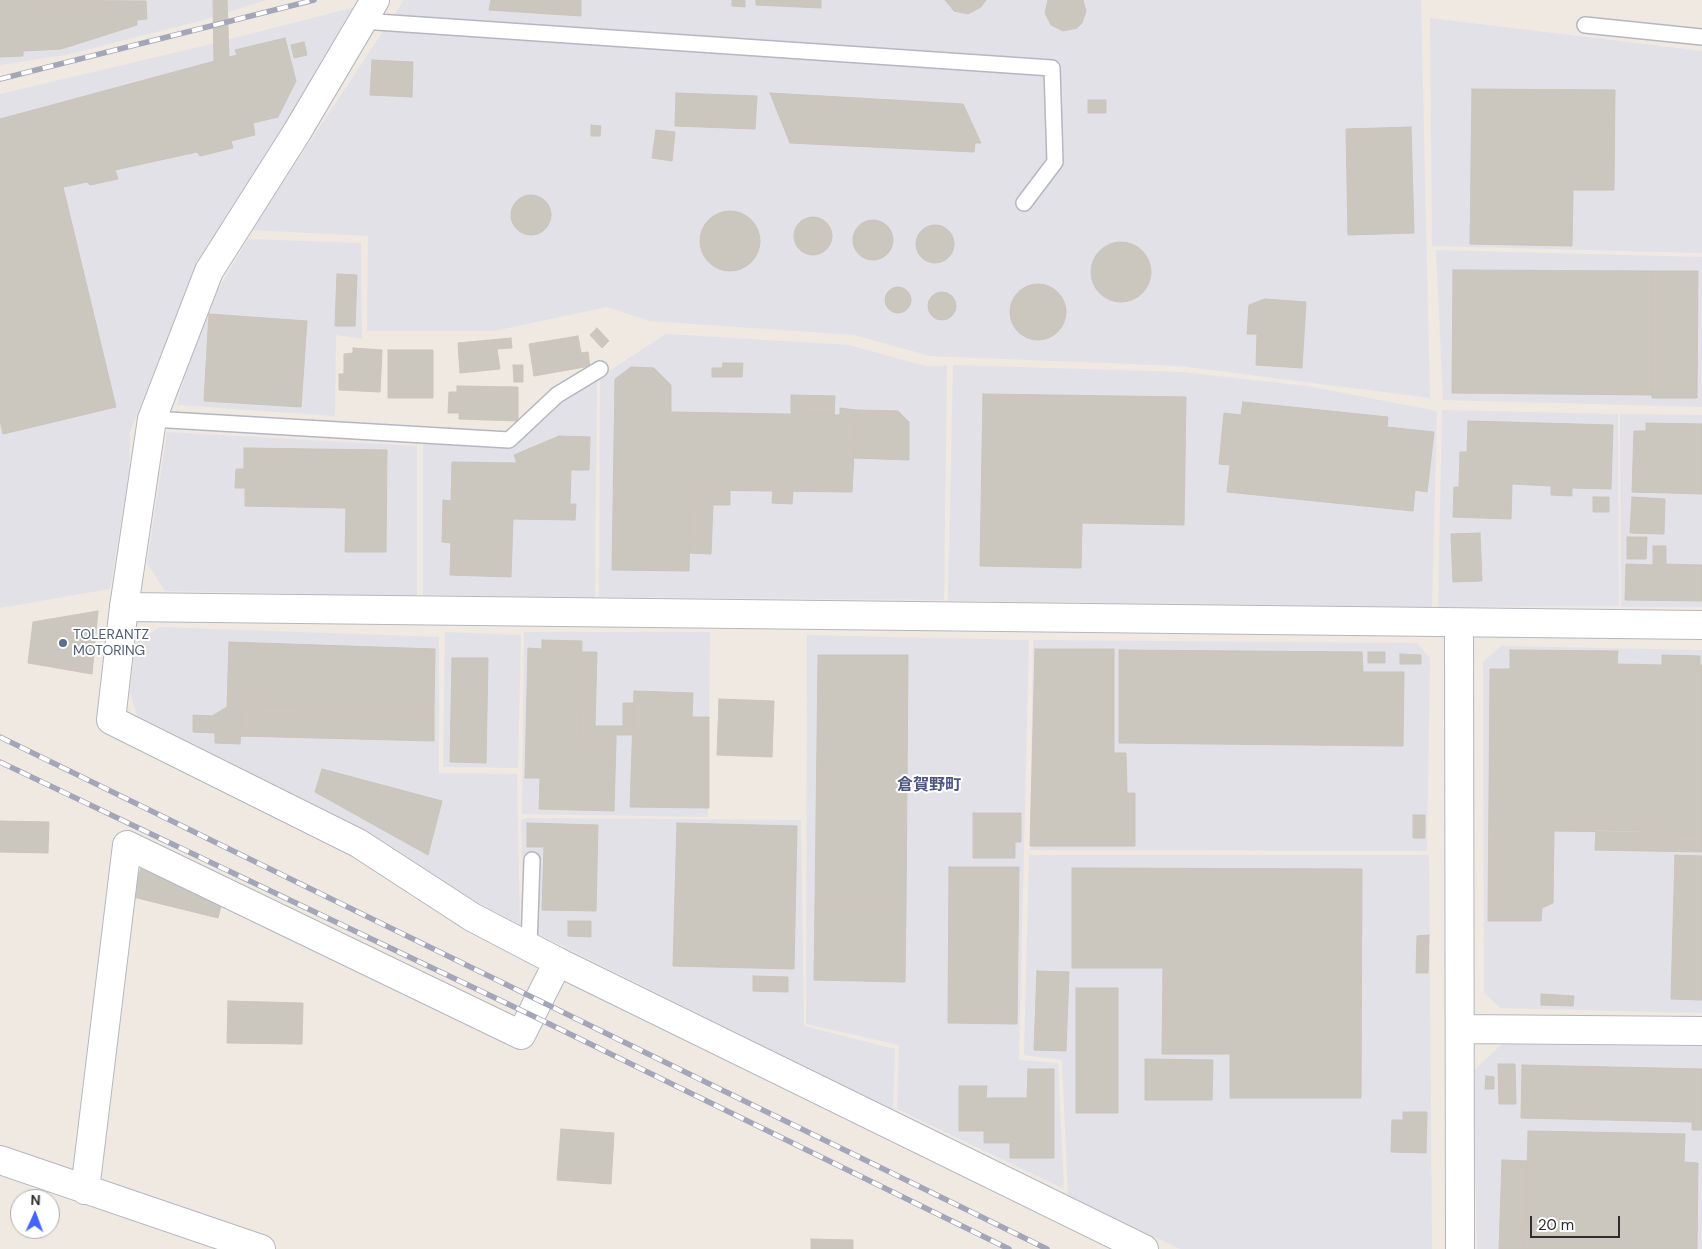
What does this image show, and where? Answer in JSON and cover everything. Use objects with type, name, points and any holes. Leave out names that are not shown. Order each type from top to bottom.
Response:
[{"type":"street","points":[[369,10],[297,132],[208,271],[152,419],[124,607],[111,720],[358,843],[472,916],[558,962],[1144,1249]]},
{"type":"street","points":[[124,607],[1702,625]]},
{"type":"street","points":[[1459,623],[1460,1249]]},
{"type":"street","points":[[85,1190],[127,845],[521,1035],[558,962]]},
{"type":"street","points":[[1461,1029],[1702,1031]]},
{"type":"street","points":[[0,1160],[261,1249]]},
{"type":"lane","points":[[369,10],[1052,68],[1055,162],[1024,203]]},
{"type":"lane","points":[[1585,25],[1702,37]]},
{"type":"lane","points":[[152,419],[509,440],[557,395],[600,369]]},
{"type":"lane","points":[[529,947],[532,860]]},
{"type":"shaded area","points":[[0,0],[266,0],[200,21],[66,55],[0,65]]},
{"type":"shaded area","points":[[404,0],[1421,0],[1430,398],[1180,366],[930,356],[854,335],[650,321],[607,307],[494,331],[367,331],[368,236],[251,230]]},
{"type":"shaded area","points":[[359,6],[208,251],[177,313],[130,432],[129,474],[110,589],[0,608],[0,94],[203,46]]},
{"type":"shaded area","points":[[1430,18],[1702,51],[1702,253],[1432,246]]},
{"type":"shaded area","points":[[248,239],[361,243],[362,339],[336,335],[335,416],[177,405],[200,320]]},
{"type":"shaded area","points":[[1436,250],[1702,257],[1702,407],[1443,400]]},
{"type":"shaded area","points":[[666,334],[849,345],[925,366],[947,366],[944,600],[599,597],[600,377]]},
{"type":"shaded area","points":[[953,365],[1181,372],[1307,386],[1437,411],[1432,607],[948,601]]},
{"type":"shaded area","points":[[597,380],[595,598],[423,595],[423,444],[512,445],[562,400]]},
{"type":"shaded area","points":[[1442,410],[1618,414],[1619,606],[1438,607]]},
{"type":"shaded area","points":[[1620,414],[1702,415],[1702,607],[1621,607]]},
{"type":"shaded area","points":[[167,432],[417,446],[417,596],[165,591],[147,563]]},
{"type":"shaded area","points":[[160,627],[439,637],[439,773],[517,774],[520,925],[138,719],[130,693],[135,643]]},
{"type":"shaded area","points":[[445,632],[521,635],[518,768],[443,767]]},
{"type":"shaded area","points":[[524,632],[710,632],[708,817],[522,814]]},
{"type":"shaded area","points":[[807,635],[1029,640],[1019,1060],[1058,1063],[1064,1189],[897,1109],[899,1045],[806,1024]]},
{"type":"shaded area","points":[[1033,640],[1417,643],[1430,658],[1427,851],[1030,850]]},
{"type":"shaded area","points":[[1501,646],[1702,650],[1702,1013],[1500,1008],[1484,993],[1483,662]]},
{"type":"shaded area","points":[[528,818],[801,820],[804,1026],[895,1049],[893,1110],[524,927],[521,820]]},
{"type":"shaded area","points":[[1029,855],[1429,855],[1432,1249],[1180,1249],[1068,1196],[1062,1060],[1024,1055]]},
{"type":"shaded area","points":[[1502,1044],[1702,1046],[1702,1249],[1477,1249],[1473,1071]]},
{"type":"building","points":[[0,0],[146,1],[147,19],[137,20],[137,25],[61,49],[23,51],[23,56],[0,57]]},
{"type":"building","points":[[213,0],[227,0],[229,58],[214,61]]},
{"type":"building","points":[[491,0],[581,0],[581,16],[489,10]]},
{"type":"building","points":[[732,0],[745,0],[745,7],[732,6]]},
{"type":"building","points":[[756,0],[821,0],[821,8],[756,5]]},
{"type":"building","points":[[945,0],[986,0],[981,7],[968,14],[954,11]]},
{"type":"building","points":[[1048,0],[1083,0],[1086,11],[1082,23],[1077,28],[1063,31],[1051,25],[1045,13]]},
{"type":"building","points":[[285,38],[296,81],[278,117],[253,123],[255,135],[231,141],[233,148],[200,156],[197,152],[115,170],[118,179],[90,185],[87,182],[63,187],[116,407],[3,434],[0,420],[0,119],[237,55],[235,50]]},
{"type":"building","points":[[304,42],[307,55],[294,58],[291,45]]},
{"type":"building","points":[[372,60],[413,62],[412,97],[370,95]]},
{"type":"building","points":[[1472,89],[1615,90],[1614,190],[1573,190],[1572,246],[1470,244]]},
{"type":"building","points":[[676,93],[757,96],[755,129],[675,126]]},
{"type":"building","points":[[770,93],[963,104],[981,143],[975,143],[974,152],[790,143]]},
{"type":"building","points":[[1088,100],[1106,100],[1106,113],[1088,113]]},
{"type":"building","points":[[591,125],[601,126],[600,136],[591,136]]},
{"type":"building","points":[[1411,127],[1414,233],[1348,235],[1346,129]]},
{"type":"building","points":[[656,130],[675,132],[672,161],[652,158]]},
{"type":"building","points":[[535,195],[542,198],[548,204],[551,215],[550,223],[542,232],[535,235],[527,235],[520,232],[512,223],[511,211],[514,204],[523,196]]},
{"type":"building","points":[[724,211],[736,211],[747,216],[755,224],[760,235],[758,253],[747,266],[736,271],[724,271],[713,266],[705,258],[700,247],[700,235],[705,224],[713,216]]},
{"type":"building","points":[[813,217],[826,223],[832,236],[826,249],[813,255],[800,249],[794,236],[800,223]]},
{"type":"building","points":[[873,220],[887,226],[893,240],[887,254],[873,260],[859,254],[853,240],[859,226]]},
{"type":"building","points":[[935,225],[948,231],[954,244],[948,257],[935,263],[922,257],[916,244],[922,231]]},
{"type":"building","points":[[1121,242],[1138,247],[1146,255],[1151,272],[1146,289],[1138,297],[1121,302],[1104,297],[1096,289],[1091,272],[1096,255],[1104,247]]},
{"type":"building","points":[[1453,270],[1652,271],[1652,395],[1452,393]]},
{"type":"building","points":[[1652,271],[1698,271],[1697,398],[1652,398]]},
{"type":"building","points":[[337,274],[357,275],[355,326],[335,326]]},
{"type":"building","points":[[1038,284],[1049,286],[1058,292],[1064,301],[1066,312],[1064,323],[1058,332],[1049,338],[1038,340],[1027,338],[1018,332],[1012,323],[1010,312],[1012,301],[1018,292],[1027,286]]},
{"type":"building","points":[[898,287],[907,291],[911,300],[907,309],[898,313],[889,309],[885,300],[889,291]]},
{"type":"building","points":[[942,292],[952,296],[956,306],[952,316],[942,320],[932,316],[928,306],[932,296]]},
{"type":"building","points":[[1265,299],[1306,302],[1302,368],[1256,365],[1257,334],[1247,334],[1249,305]]},
{"type":"building","points":[[209,314],[307,321],[301,407],[204,401]]},
{"type":"building","points":[[597,328],[609,341],[602,348],[590,335]]},
{"type":"building","points":[[578,336],[581,353],[588,352],[590,366],[534,376],[529,344]]},
{"type":"building","points":[[511,338],[512,348],[497,349],[500,369],[460,373],[458,343]]},
{"type":"building","points":[[353,348],[382,350],[380,392],[339,390],[339,374],[344,374],[344,354],[353,353]]},
{"type":"building","points":[[388,350],[433,350],[433,398],[388,398]]},
{"type":"building","points":[[723,363],[743,363],[742,377],[712,377],[712,368],[722,368]]},
{"type":"building","points":[[513,365],[523,365],[523,382],[514,382]]},
{"type":"building","points":[[631,367],[654,368],[671,385],[671,412],[840,415],[840,408],[856,410],[852,492],[691,490],[689,571],[612,570],[615,379]]},
{"type":"building","points":[[457,386],[518,387],[518,421],[459,419],[459,413],[448,413],[449,392],[457,392]]},
{"type":"building","points":[[983,394],[1186,397],[1184,525],[1082,523],[1081,568],[980,566]]},
{"type":"building","points":[[791,395],[835,396],[834,415],[791,415]]},
{"type":"building","points":[[1243,402],[1388,417],[1387,427],[1434,432],[1427,492],[1415,490],[1413,511],[1227,492],[1230,465],[1219,464],[1224,413],[1241,415]]},
{"type":"building","points":[[856,410],[898,411],[909,422],[909,460],[854,458]]},
{"type":"building","points":[[1468,421],[1613,425],[1611,489],[1572,488],[1572,496],[1551,495],[1551,486],[1512,484],[1511,519],[1453,517],[1454,487],[1459,487],[1460,452],[1467,452]]},
{"type":"building","points":[[1646,423],[1702,424],[1702,494],[1632,492],[1634,431],[1646,431]]},
{"type":"building","points":[[559,436],[590,437],[589,470],[571,470],[570,504],[576,504],[575,520],[513,519],[511,577],[450,575],[451,543],[442,542],[443,500],[451,501],[452,462],[517,463],[514,455]]},
{"type":"building","points":[[244,448],[387,450],[386,552],[345,552],[346,508],[245,506],[245,488],[235,488],[236,469],[244,469]]},
{"type":"building","points":[[691,490],[730,491],[730,505],[713,505],[711,554],[689,553]]},
{"type":"building","points":[[773,491],[793,492],[792,504],[772,503]]},
{"type":"building","points":[[1593,497],[1609,497],[1609,512],[1593,512]]},
{"type":"building","points":[[1632,497],[1665,499],[1664,534],[1630,533]]},
{"type":"building","points":[[1480,533],[1482,581],[1453,582],[1451,534]]},
{"type":"building","points":[[1627,537],[1647,537],[1646,559],[1627,559]]},
{"type":"building","points":[[1653,546],[1666,546],[1666,564],[1702,565],[1702,601],[1625,600],[1626,564],[1653,565]]},
{"type":"building","name":"TOLERANTZ MOTORING","points":[[98,611],[92,674],[28,663],[33,622]]},
{"type":"building","points":[[542,640],[582,641],[580,739],[616,740],[614,811],[539,809],[540,778],[525,778],[528,648],[542,649]]},
{"type":"building","points":[[229,642],[435,649],[434,709],[242,704],[240,744],[215,743],[215,733],[193,732],[193,715],[212,716],[227,707]]},
{"type":"building","points":[[1035,649],[1114,649],[1114,753],[1126,753],[1127,793],[1135,793],[1135,846],[1030,846]]},
{"type":"building","points":[[1119,650],[1362,652],[1363,672],[1404,672],[1403,746],[1119,743]]},
{"type":"building","points":[[1510,650],[1618,651],[1617,664],[1662,665],[1662,655],[1700,656],[1700,665],[1702,665],[1702,833],[1554,831],[1553,903],[1542,908],[1541,921],[1488,921],[1490,669],[1510,669]]},
{"type":"building","points":[[581,652],[597,652],[595,726],[623,726],[623,703],[633,703],[632,735],[616,735],[616,740],[580,739]]},
{"type":"building","points":[[1368,652],[1385,652],[1385,663],[1368,663]]},
{"type":"building","points":[[1400,654],[1421,655],[1421,664],[1400,664]]},
{"type":"building","points":[[818,655],[908,655],[906,907],[815,906]]},
{"type":"building","points":[[452,658],[488,658],[486,763],[450,762]]},
{"type":"building","points":[[634,691],[693,693],[692,717],[709,717],[709,808],[630,807]]},
{"type":"building","points":[[719,699],[774,701],[772,757],[717,755]]},
{"type":"building","points":[[242,704],[434,709],[434,741],[240,736]]},
{"type":"building","points":[[322,769],[442,801],[428,855],[315,792]]},
{"type":"building","points":[[973,813],[1021,813],[1021,842],[1015,842],[1015,858],[973,858]]},
{"type":"building","points":[[1413,815],[1425,815],[1425,838],[1413,838]]},
{"type":"building","points":[[0,821],[49,822],[48,853],[0,852]]},
{"type":"building","points":[[527,823],[598,825],[596,911],[542,910],[544,847],[527,847]]},
{"type":"building","points":[[677,823],[797,826],[794,969],[673,966]]},
{"type":"building","points":[[1596,830],[1702,833],[1702,852],[1595,850]]},
{"type":"building","points":[[1675,855],[1702,856],[1702,1000],[1671,999]]},
{"type":"building","points":[[143,864],[222,902],[218,918],[129,896]]},
{"type":"building","points":[[949,867],[1019,867],[1017,1024],[948,1023]]},
{"type":"building","points":[[1072,868],[1362,869],[1361,1098],[1230,1098],[1230,1054],[1162,1054],[1163,968],[1072,968]]},
{"type":"building","points":[[815,906],[906,907],[905,982],[814,980]]},
{"type":"building","points":[[568,921],[591,921],[591,937],[568,936]]},
{"type":"building","points":[[1429,935],[1428,973],[1416,973],[1417,936]]},
{"type":"building","points":[[1037,971],[1069,972],[1066,1051],[1034,1050]]},
{"type":"building","points":[[753,976],[788,977],[788,992],[753,991]]},
{"type":"building","points":[[1076,988],[1118,988],[1118,1113],[1076,1113]]},
{"type":"building","points":[[1541,994],[1574,996],[1573,1006],[1541,1005]]},
{"type":"building","points":[[228,1001],[303,1003],[302,1044],[227,1043]]},
{"type":"building","points":[[1145,1059],[1213,1060],[1212,1100],[1145,1100]]},
{"type":"building","points":[[1498,1064],[1515,1064],[1516,1104],[1499,1104]]},
{"type":"building","points":[[1522,1065],[1702,1069],[1702,1130],[1692,1130],[1692,1122],[1521,1118]]},
{"type":"building","points":[[1028,1069],[1054,1069],[1054,1158],[1010,1158],[1010,1143],[984,1143],[984,1131],[959,1131],[959,1086],[987,1086],[986,1098],[1027,1098]]},
{"type":"building","points":[[1486,1076],[1494,1077],[1494,1089],[1485,1089]]},
{"type":"building","points":[[1403,1112],[1427,1112],[1426,1153],[1391,1152],[1392,1120],[1403,1120]]},
{"type":"building","points":[[561,1129],[614,1133],[611,1184],[557,1180]]},
{"type":"building","points":[[1528,1131],[1685,1134],[1684,1162],[1698,1163],[1697,1249],[1525,1249]]},
{"type":"building","points":[[1502,1160],[1527,1161],[1525,1249],[1499,1249]]},
{"type":"building","points":[[811,1239],[853,1240],[853,1249],[811,1249]]},
{"type":"railway","points":[[0,79],[314,0]]},
{"type":"railway","points":[[0,737],[1047,1249]]},
{"type":"railway","points":[[0,762],[531,1015],[1009,1249]]},
{"type":"place","name":"TOLERANTZ MOTORING","points":[[63,643]]},
{"type":"district","name":"倉賀野町","points":[[929,786]]}]
